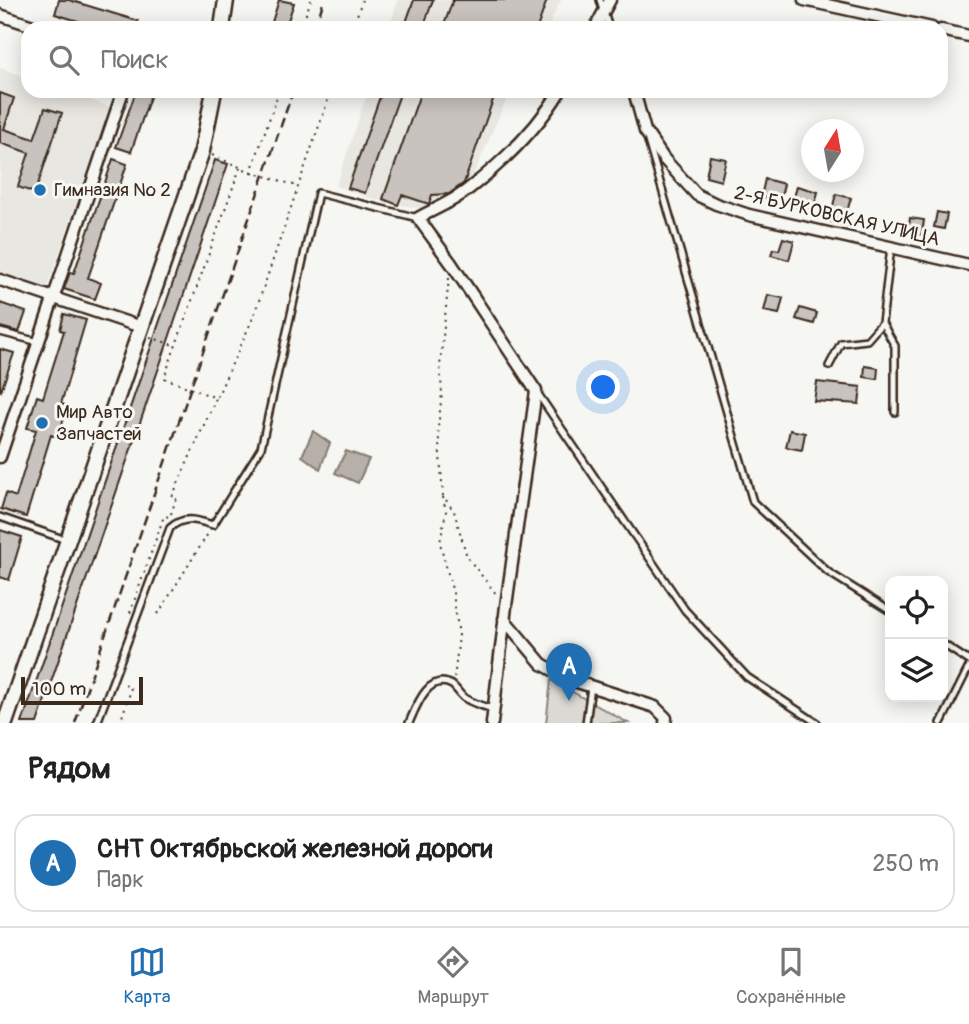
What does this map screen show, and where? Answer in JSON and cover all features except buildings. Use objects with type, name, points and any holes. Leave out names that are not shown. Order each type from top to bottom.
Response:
[{"type":"main road","points":[[223,21],[226,0]]},
{"type":"main road","points":[[5,723],[202,152],[213,98]]},
{"type":"street","points":[[598,21],[610,0]]},
{"type":"street","points":[[804,0],[900,21]]},
{"type":"street","points":[[0,15],[21,22]]},
{"type":"street","points":[[948,32],[969,36]]},
{"type":"street","points":[[0,457],[121,98]]},
{"type":"street","points":[[492,723],[536,391],[418,218],[464,193],[493,169],[544,115],[555,98]]},
{"type":"street","name":"2-Я БУРКОВСКАЯ УЛИЦА","points":[[636,98],[645,131],[664,159],[696,195],[749,215],[969,265]]},
{"type":"street","points":[[0,281],[140,330]]},
{"type":"street","points":[[504,620],[542,664],[571,680],[654,707],[667,721]]},
{"type":"lane","points":[[600,0],[606,21]]},
{"type":"lane","points":[[645,131],[753,502],[828,572],[885,608]]},
{"type":"lane","points":[[97,723],[170,528],[178,520],[192,519],[213,525],[261,448],[318,193],[418,218]]},
{"type":"lane","points":[[829,366],[841,343],[867,340],[882,323],[891,247]]},
{"type":"lane","points":[[882,323],[895,346],[895,412]]},
{"type":"lane","points":[[0,332],[39,342]]},
{"type":"lane","points":[[536,391],[685,610],[747,677],[817,723]]},
{"type":"lane","points":[[0,517],[67,541]]},
{"type":"lane","points":[[948,647],[969,661]]},
{"type":"lane","points":[[941,723],[969,667]]},
{"type":"lane","points":[[409,723],[419,700],[432,685],[441,682],[454,686],[461,696],[479,706],[493,709]]},
{"type":"lane","points":[[586,723],[591,687]]},
{"type":"path","points":[[304,21],[311,0]]},
{"type":"path","points":[[355,21],[362,0]]},
{"type":"path","points":[[251,172],[277,98]]},
{"type":"path","points":[[130,613],[164,516],[170,517],[176,499],[172,497],[253,318],[329,98]]},
{"type":"path","points":[[202,152],[298,187]]},
{"type":"path","points":[[216,398],[164,378],[240,168]]},
{"type":"path","points":[[451,263],[440,366],[442,393],[439,428],[446,511],[440,544],[453,593],[459,636],[454,686]]},
{"type":"path","points":[[140,330],[176,346]]},
{"type":"path","points":[[443,496],[454,511],[467,556],[506,606]]},
{"type":"path","points":[[158,614],[213,525]]},
{"type":"path","points":[[119,666],[117,682],[130,686],[131,690],[120,723]]},
{"type":"shaded area","points":[[398,0],[561,0],[551,21],[391,21]]},
{"type":"shaded area","name":"Гимназия № 2","points":[[0,68],[21,76],[21,98],[85,98],[110,107],[47,288],[0,273]]},
{"type":"shaded area","points":[[366,98],[507,98],[467,190],[418,218],[422,209],[370,198],[336,186]]},
{"type":"shaded area","points":[[313,431],[330,443],[320,469],[302,456]]},
{"type":"shaded area","points":[[346,451],[369,459],[358,483],[335,473]]},
{"type":"shaded area","points":[[551,680],[628,723],[546,723]]},
{"type":"railway","points":[[317,21],[324,0]]},
{"type":"railway","points":[[75,723],[291,98]]},
{"type":"place","name":"Гимназия № 2","points":[[40,190]]},
{"type":"place","name":"Мир Авто Запчастей","points":[[42,423]]},
{"type":"place","name":"СНТ Октябрьской железной дороги","points":[[569,701]]}]
